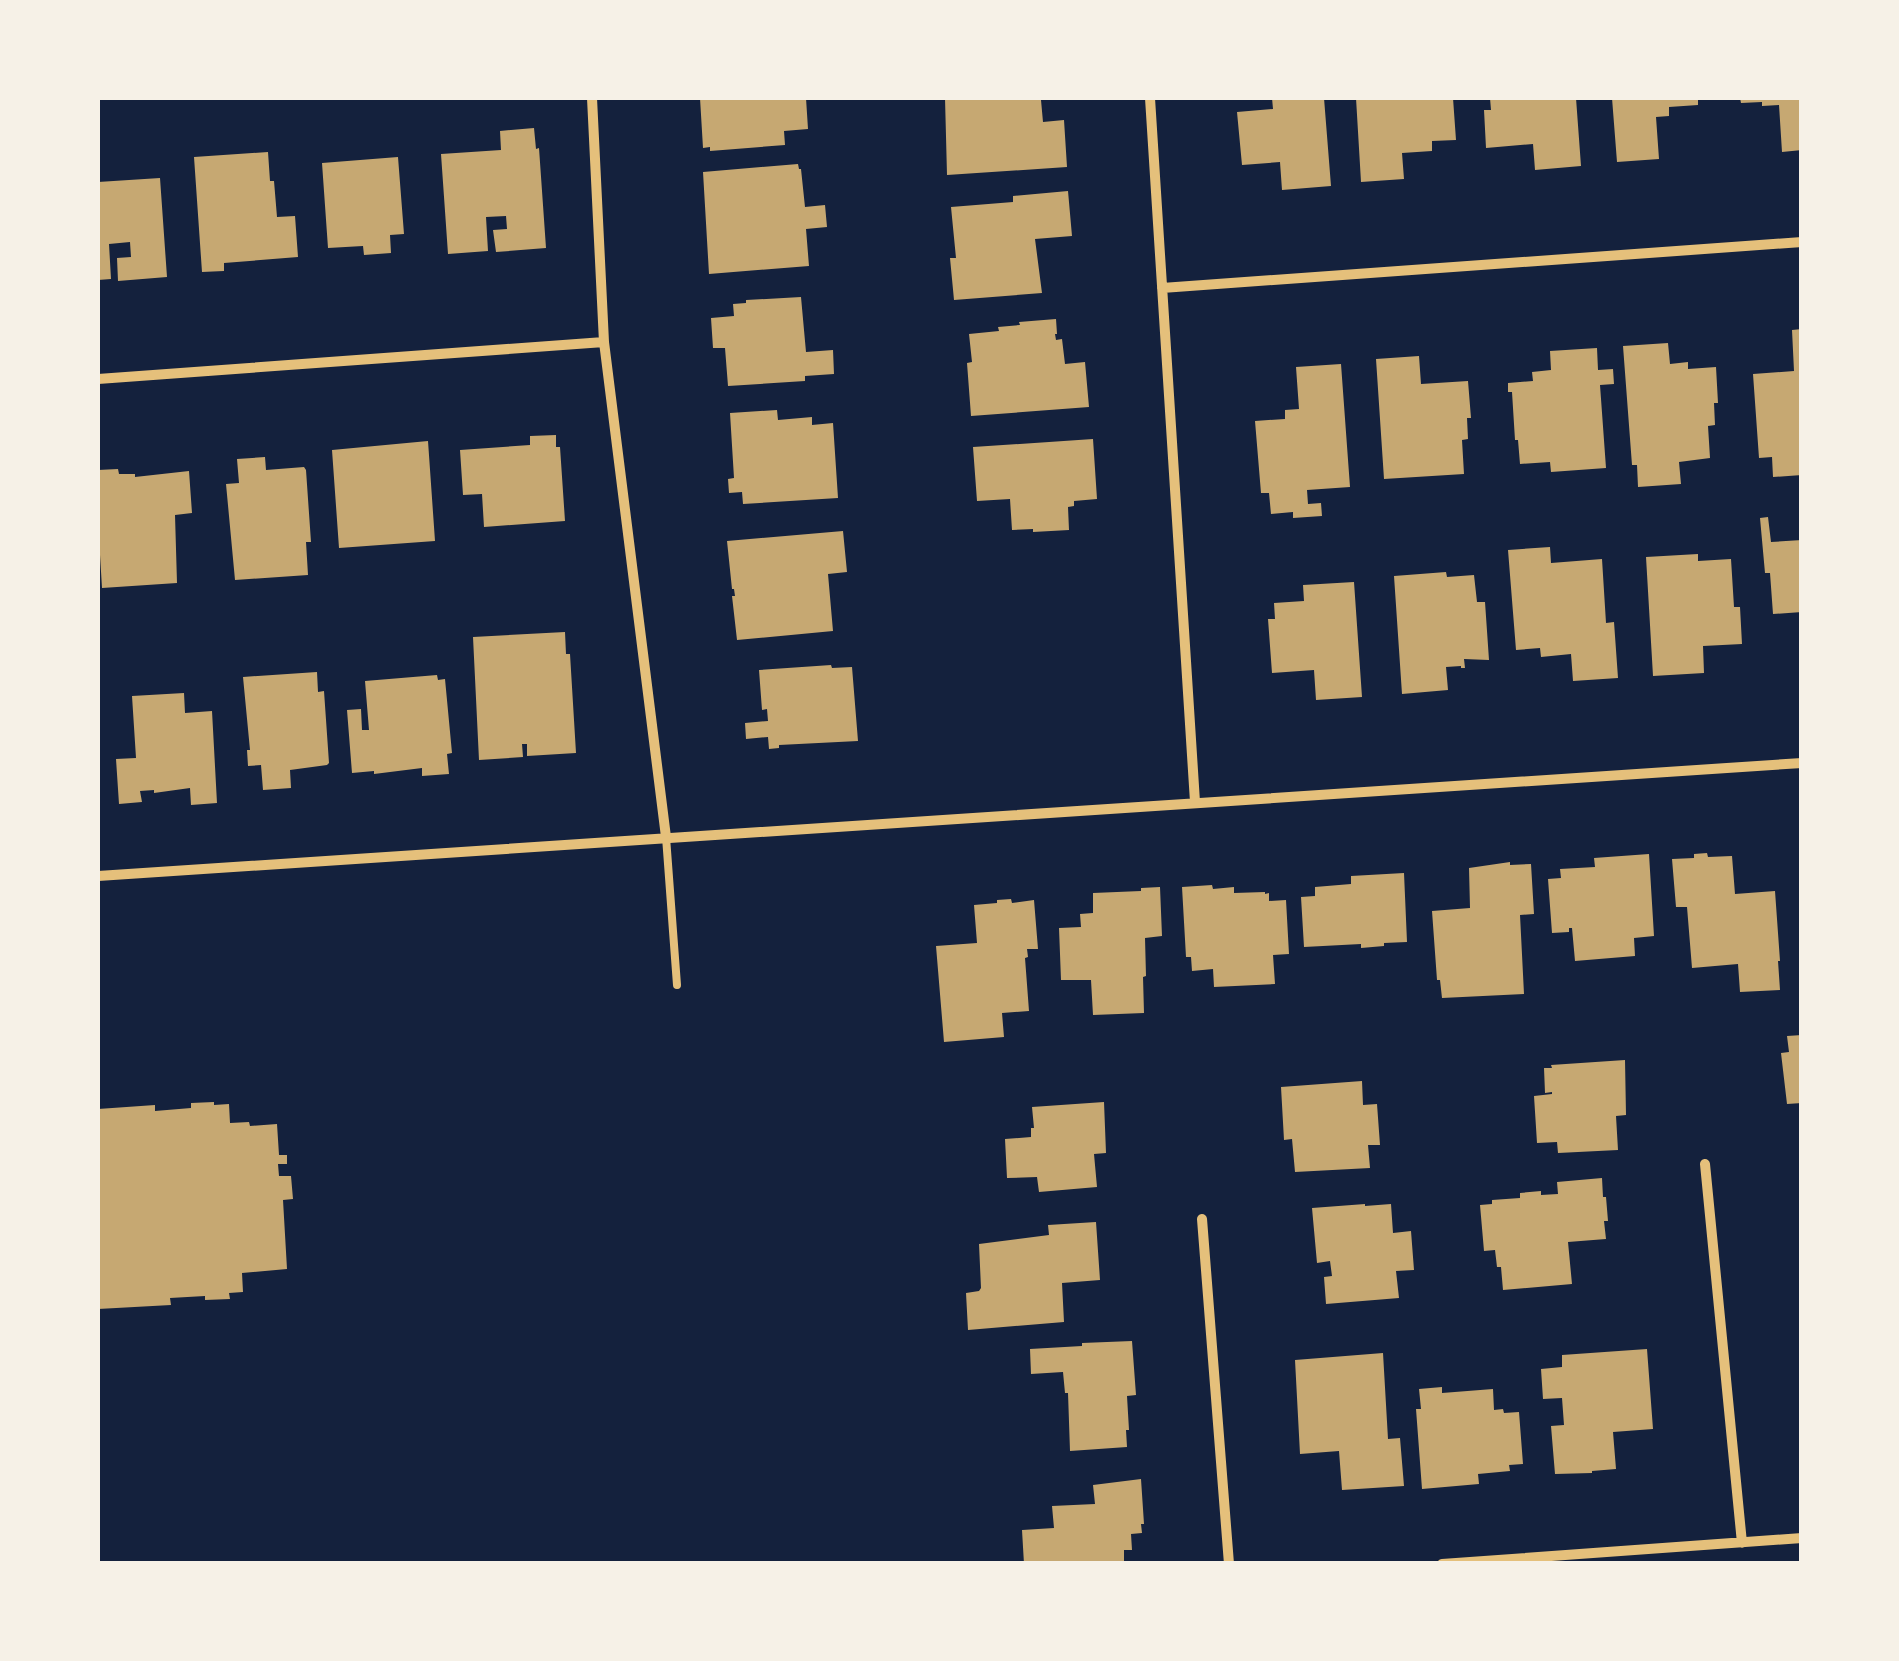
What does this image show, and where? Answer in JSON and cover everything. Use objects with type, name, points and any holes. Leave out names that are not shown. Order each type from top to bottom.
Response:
[{"type":"street","points":[[592,98],[604,342],[666,837]]},
{"type":"street","points":[[1150,98],[1195,802]]},
{"type":"street","points":[[1162,288],[1802,242]]},
{"type":"street","points":[[98,379],[604,342]]},
{"type":"street","points":[[98,876],[1802,763]]},
{"type":"street","points":[[1705,1164],[1742,1542]]},
{"type":"street","points":[[1202,1219],[1229,1564]]},
{"type":"street","points":[[1442,1564],[1802,1538]]},
{"type":"lane","points":[[666,837],[676,986]]},
{"type":"building","points":[[700,98],[806,98],[808,129],[784,131],[785,145],[710,151],[710,147],[703,148]]},
{"type":"building","points":[[945,98],[1041,100],[1043,122],[1064,120],[1067,167],[947,175]]},
{"type":"building","points":[[1272,98],[1324,98],[1331,186],[1282,190],[1280,162],[1242,165],[1237,112],[1273,109]]},
{"type":"building","points":[[1356,98],[1453,98],[1456,140],[1432,141],[1432,151],[1402,153],[1404,179],[1361,182]]},
{"type":"building","points":[[1490,98],[1576,98],[1581,166],[1535,170],[1533,144],[1486,148],[1484,110],[1491,110]]},
{"type":"building","points":[[1612,98],[1698,98],[1698,105],[1669,107],[1669,116],[1656,117],[1659,159],[1617,162]]},
{"type":"building","points":[[1740,98],[1802,98],[1802,150],[1782,152],[1779,105],[1741,103]]},
{"type":"building","points":[[534,128],[546,248],[496,252],[493,230],[507,229],[506,216],[486,217],[488,251],[448,254],[441,154],[501,150],[500,131]]},
{"type":"building","points":[[268,152],[277,217],[295,216],[298,257],[224,263],[224,271],[202,272],[194,157]]},
{"type":"building","points":[[398,157],[404,234],[390,235],[391,253],[364,255],[363,246],[328,248],[322,163]]},
{"type":"building","points":[[798,164],[805,207],[825,205],[827,227],[806,229],[809,266],[709,274],[703,172]]},
{"type":"building","points":[[160,178],[167,277],[118,281],[117,258],[131,257],[130,242],[109,244],[111,279],[98,280],[98,182]]},
{"type":"building","points":[[1068,191],[1072,236],[1035,239],[1042,293],[954,300],[950,258],[956,258],[951,207],[1013,202],[1013,196]]},
{"type":"building","points":[[801,297],[806,352],[833,350],[834,374],[805,376],[805,381],[728,386],[725,348],[713,348],[711,318],[734,316],[733,304],[746,300]]},
{"type":"building","points":[[1056,319],[1056,340],[1062,339],[1065,364],[1085,362],[1089,407],[971,416],[969,334],[999,331],[998,327],[1020,325],[1019,322]]},
{"type":"building","points":[[1802,329],[1802,475],[1773,477],[1772,457],[1759,458],[1753,374],[1794,371],[1792,330]]},
{"type":"building","points":[[1668,343],[1670,364],[1688,362],[1688,369],[1716,367],[1718,403],[1714,403],[1715,425],[1708,426],[1710,458],[1679,462],[1681,484],[1638,487],[1637,465],[1632,465],[1623,346]]},
{"type":"building","points":[[1597,348],[1598,370],[1613,369],[1614,384],[1600,385],[1606,468],[1551,472],[1550,462],[1520,464],[1508,383],[1533,381],[1532,372],[1551,370],[1550,351]]},
{"type":"building","points":[[1419,356],[1421,384],[1468,381],[1471,418],[1467,418],[1468,439],[1462,440],[1464,474],[1384,479],[1376,359]]},
{"type":"building","points":[[1341,364],[1350,487],[1307,490],[1308,504],[1321,503],[1322,516],[1293,518],[1293,512],[1271,514],[1269,493],[1261,493],[1255,421],[1285,419],[1285,410],[1299,409],[1296,367]]},
{"type":"building","points":[[777,410],[778,420],[812,417],[812,425],[833,423],[838,498],[743,504],[742,492],[729,493],[728,479],[734,478],[730,413]]},
{"type":"building","points":[[556,435],[565,521],[484,527],[482,494],[463,495],[460,450],[530,445],[530,436]]},
{"type":"building","points":[[1093,439],[1097,499],[1074,501],[1074,506],[1068,507],[1069,530],[1012,530],[1010,499],[977,501],[973,447]]},
{"type":"building","points":[[428,441],[435,541],[339,548],[332,450]]},
{"type":"building","points":[[265,457],[266,470],[306,470],[311,542],[306,542],[308,575],[235,580],[226,484],[239,483],[237,459]]},
{"type":"building","points":[[118,469],[119,474],[135,477],[189,471],[192,513],[175,515],[177,583],[102,588],[98,470]]},
{"type":"building","points":[[1768,517],[1771,542],[1802,540],[1802,612],[1773,614],[1760,518]]},
{"type":"building","points":[[843,531],[847,572],[828,574],[833,631],[737,640],[727,541]]},
{"type":"building","points":[[1550,547],[1551,563],[1602,559],[1606,623],[1614,622],[1618,678],[1573,681],[1571,654],[1541,657],[1540,648],[1516,650],[1508,550]]},
{"type":"building","points":[[1698,554],[1698,561],[1731,559],[1734,607],[1740,607],[1742,644],[1703,646],[1704,673],[1653,676],[1646,557]]},
{"type":"building","points":[[1446,572],[1447,577],[1474,575],[1477,602],[1485,602],[1489,660],[1464,659],[1465,668],[1446,667],[1448,690],[1402,694],[1394,576]]},
{"type":"building","points":[[1354,582],[1362,697],[1316,700],[1314,670],[1272,673],[1268,619],[1275,619],[1274,603],[1304,601],[1303,585]]},
{"type":"building","points":[[565,632],[576,753],[527,756],[527,744],[522,744],[523,757],[479,760],[473,637]]},
{"type":"building","points":[[852,667],[858,741],[779,745],[769,749],[768,737],[746,739],[745,723],[768,721],[767,709],[762,710],[759,670]]},
{"type":"building","points":[[317,672],[318,692],[324,691],[329,763],[290,770],[291,788],[263,790],[261,765],[248,766],[243,677]]},
{"type":"building","points":[[437,675],[438,680],[445,679],[452,753],[447,754],[449,774],[422,776],[422,768],[352,773],[347,710],[361,709],[362,730],[369,730],[365,681]]},
{"type":"building","points":[[184,693],[185,713],[212,711],[217,803],[191,805],[190,788],[140,791],[142,802],[119,804],[116,759],[136,758],[132,696]]},
{"type":"building","points":[[1707,853],[1708,857],[1732,856],[1735,894],[1775,891],[1780,990],[1740,992],[1738,964],[1692,968],[1687,907],[1676,907],[1672,859]]},
{"type":"building","points":[[1649,854],[1654,936],[1634,938],[1635,956],[1575,961],[1572,928],[1569,932],[1552,933],[1548,879],[1561,878],[1560,869],[1595,867],[1594,858]]},
{"type":"building","points":[[1510,862],[1531,864],[1534,914],[1520,915],[1524,994],[1442,998],[1432,911],[1470,908],[1469,868]]},
{"type":"building","points":[[1404,873],[1407,942],[1361,948],[1361,944],[1304,947],[1301,897],[1315,896],[1315,887],[1351,884],[1351,876]]},
{"type":"building","points":[[1212,885],[1213,889],[1234,887],[1234,893],[1269,893],[1269,901],[1286,900],[1289,954],[1273,955],[1275,984],[1214,987],[1213,969],[1192,971],[1191,957],[1186,957],[1182,887]]},
{"type":"building","points":[[1160,887],[1162,936],[1145,938],[1144,1013],[1093,1015],[1091,980],[1061,980],[1059,928],[1081,927],[1080,914],[1093,913],[1093,893]]},
{"type":"building","points":[[1011,899],[1012,903],[1034,900],[1038,949],[1027,949],[1025,958],[1029,1011],[1002,1013],[1004,1037],[944,1042],[936,946],[977,943],[974,905]]},
{"type":"building","points":[[1802,1035],[1802,1103],[1787,1104],[1781,1053],[1789,1052],[1787,1036]]},
{"type":"building","points":[[1625,1060],[1626,1115],[1616,1116],[1618,1150],[1558,1153],[1557,1142],[1537,1143],[1534,1096],[1552,1094],[1545,1093],[1544,1068]]},
{"type":"building","points":[[1362,1081],[1363,1105],[1377,1104],[1380,1145],[1368,1145],[1370,1168],[1295,1172],[1292,1139],[1284,1140],[1281,1087]]},
{"type":"building","points":[[214,1102],[229,1104],[230,1123],[277,1124],[279,1155],[287,1155],[287,1164],[278,1164],[279,1176],[291,1176],[293,1199],[283,1200],[287,1269],[242,1273],[243,1292],[229,1293],[230,1299],[170,1298],[171,1305],[98,1309],[98,1109],[155,1105],[155,1111]]},
{"type":"building","points":[[1104,1102],[1106,1153],[1094,1154],[1097,1187],[1039,1192],[1037,1177],[1007,1178],[1005,1139],[1031,1137],[1032,1107]]},
{"type":"building","points":[[1602,1178],[1608,1221],[1604,1221],[1606,1239],[1568,1242],[1572,1284],[1503,1290],[1495,1250],[1484,1251],[1480,1205],[1520,1198],[1520,1193],[1558,1194],[1557,1182]]},
{"type":"building","points":[[1391,1204],[1393,1233],[1411,1231],[1414,1270],[1396,1271],[1399,1298],[1326,1304],[1324,1277],[1332,1276],[1330,1261],[1317,1263],[1312,1208]]},
{"type":"building","points":[[1096,1222],[1100,1280],[1062,1283],[1064,1322],[968,1330],[966,1293],[981,1288],[979,1244],[1049,1235],[1048,1225]]},
{"type":"building","points":[[1132,1341],[1136,1395],[1127,1396],[1127,1447],[1070,1451],[1068,1393],[1063,1372],[1031,1374],[1030,1349]]},
{"type":"building","points":[[1647,1349],[1653,1429],[1613,1432],[1616,1469],[1555,1474],[1551,1426],[1564,1425],[1562,1398],[1543,1399],[1541,1369],[1562,1367],[1562,1355]]},
{"type":"building","points":[[1383,1353],[1388,1439],[1400,1438],[1404,1486],[1342,1490],[1339,1451],[1300,1454],[1295,1360]]},
{"type":"building","points":[[1442,1387],[1442,1393],[1493,1389],[1494,1410],[1519,1412],[1523,1464],[1509,1465],[1510,1471],[1478,1474],[1479,1484],[1422,1489],[1416,1409],[1421,1409],[1419,1389]]},
{"type":"building","points":[[1141,1479],[1144,1524],[1142,1533],[1131,1534],[1132,1550],[1124,1550],[1124,1563],[1024,1564],[1022,1530],[1054,1528],[1052,1506],[1095,1504],[1093,1485]]}]
